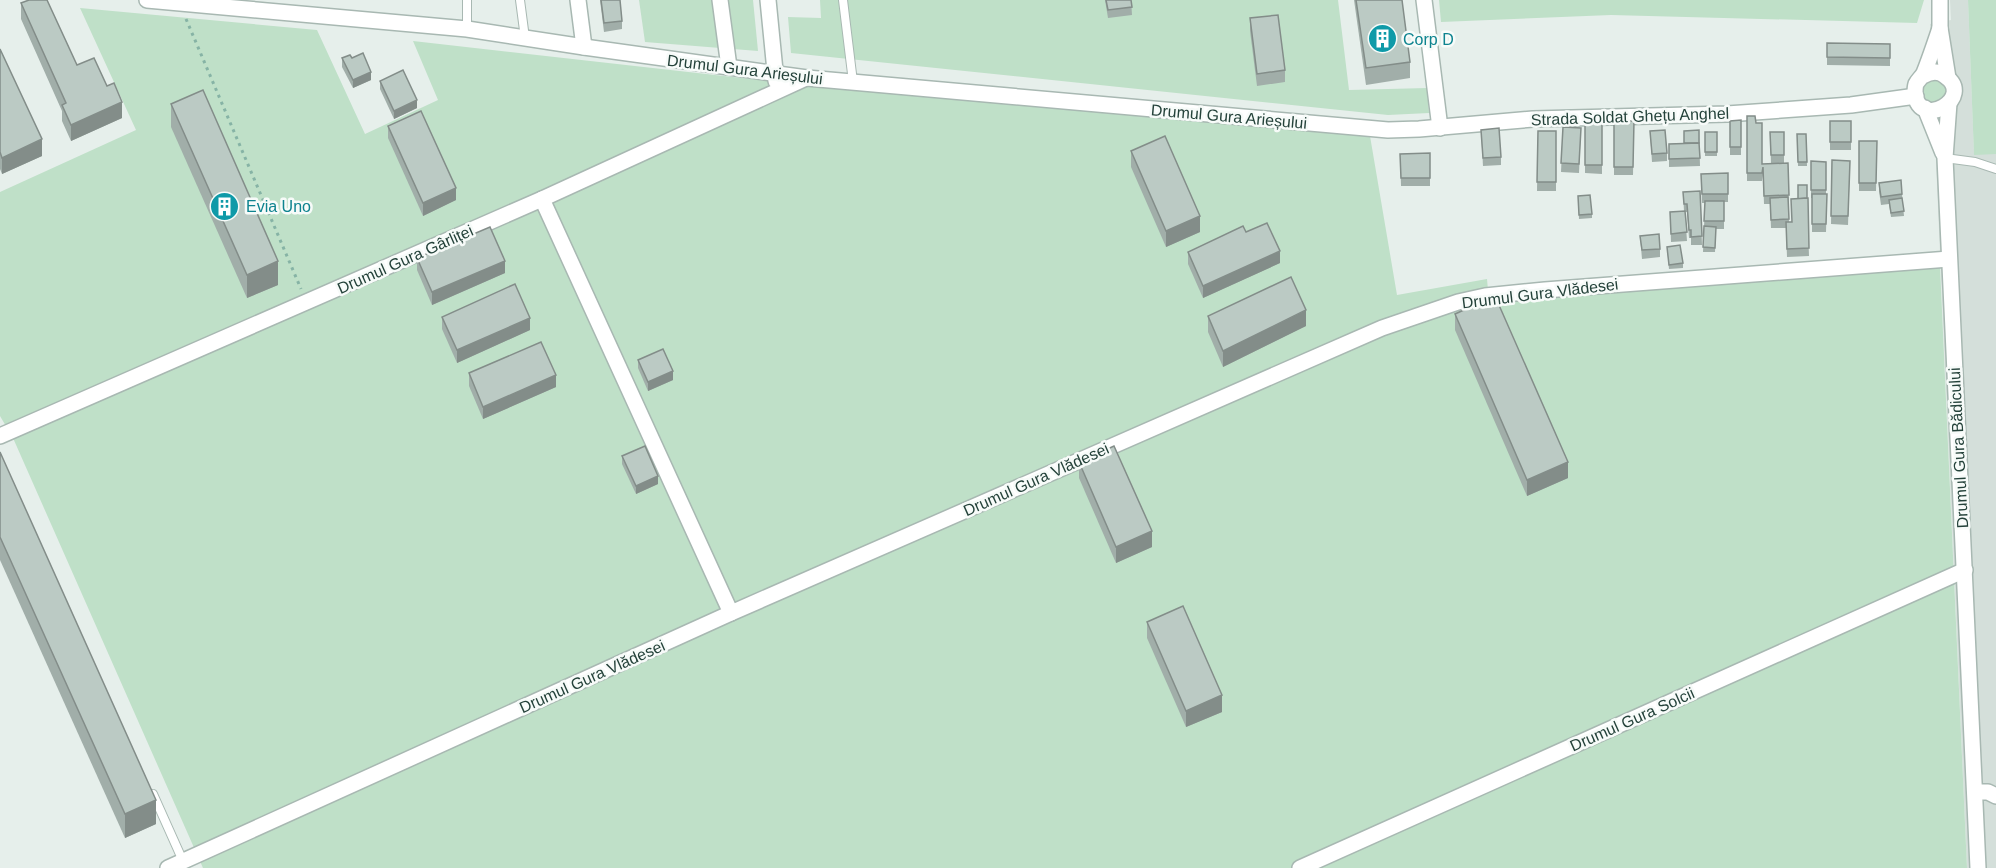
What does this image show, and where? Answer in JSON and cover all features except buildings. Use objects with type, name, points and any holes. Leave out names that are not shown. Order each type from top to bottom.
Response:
[{"type":"street","name":"Drumul Gura Arieșului","points":[[147,0],[191,4],[313,7],[807,78],[1345,127]]},
{"type":"street","points":[[578,0],[584,47]]},
{"type":"street","points":[[720,0],[729,67]]},
{"type":"street","points":[[768,0],[776,73],[775,92]]},
{"type":"street","points":[[1424,0],[1440,128]]},
{"type":"street","points":[[1920,102],[1940,110],[1949,104],[1952,97],[1953,88],[1948,78],[1940,28],[1940,0]]},
{"type":"street","points":[[1940,28],[1923,76],[1916,87],[1920,102],[1945,158]]},
{"type":"street","points":[[1923,76],[1934,72],[1948,78]]},
{"type":"street","name":"Drumul Gura Gârliței","points":[[0,436],[542,199],[807,78]]},
{"type":"street","name":"Strada Soldat Ghețu Anghel","points":[[1345,127],[1404,130],[1533,119],[1759,112],[1920,102]]},
{"type":"street","name":"Drumul Gura Bădicului","points":[[1949,104],[1945,158],[1978,868]]},
{"type":"street","points":[[542,199],[731,614]]},
{"type":"street","name":"Drumul Gura Vlădesei","points":[[168,868],[731,614],[1382,328],[1458,302],[1485,296],[1557,289],[1949,259]]},
{"type":"street","name":"Drumul Gura Solcii","points":[[1300,868],[1965,570]]},
{"type":"street","points":[[1975,792],[1988,792],[1996,796]]},
{"type":"lane","points":[[467,0],[467,29]]},
{"type":"lane","points":[[520,0],[525,38]]},
{"type":"lane","points":[[843,0],[853,82]]},
{"type":"lane","points":[[1945,158],[1988,164],[1996,169]]},
{"type":"lane","points":[[149,786],[183,861]]},
{"type":"path","points":[[191,4],[191,15],[185,15],[306,302]]},
{"type":"shaded area","points":[[1950,0],[1968,0],[1974,154],[1996,154],[1996,868],[1967,868],[1930,24],[1951,20]]},
{"type":"green space","points":[[639,0],[753,0],[758,51],[645,42]]},
{"type":"green space","points":[[820,0],[1338,0],[1349,90],[1427,88],[1429,113],[1388,115],[791,53],[788,17],[821,18]]},
{"type":"green space","points":[[1439,0],[1924,0],[1917,23],[1611,15],[1441,22]]},
{"type":"green space","points":[[1968,0],[1996,0],[1996,154],[1974,155]]},
{"type":"green space","points":[[80,8],[317,30],[365,134],[438,100],[413,41],[804,85],[1370,136],[1397,295],[1487,279],[1488,290],[1594,279],[1595,292],[1940,266],[1967,868],[203,868],[13,438],[0,416],[0,192],[136,130]]},
{"type":"green space","points":[[1934,72],[1952,97],[1925,108],[1919,80]]},
{"type":"place","name":"Corp D","points":[[1382,39]]},
{"type":"place","name":"Evia Uno","points":[[225,206]]}]
